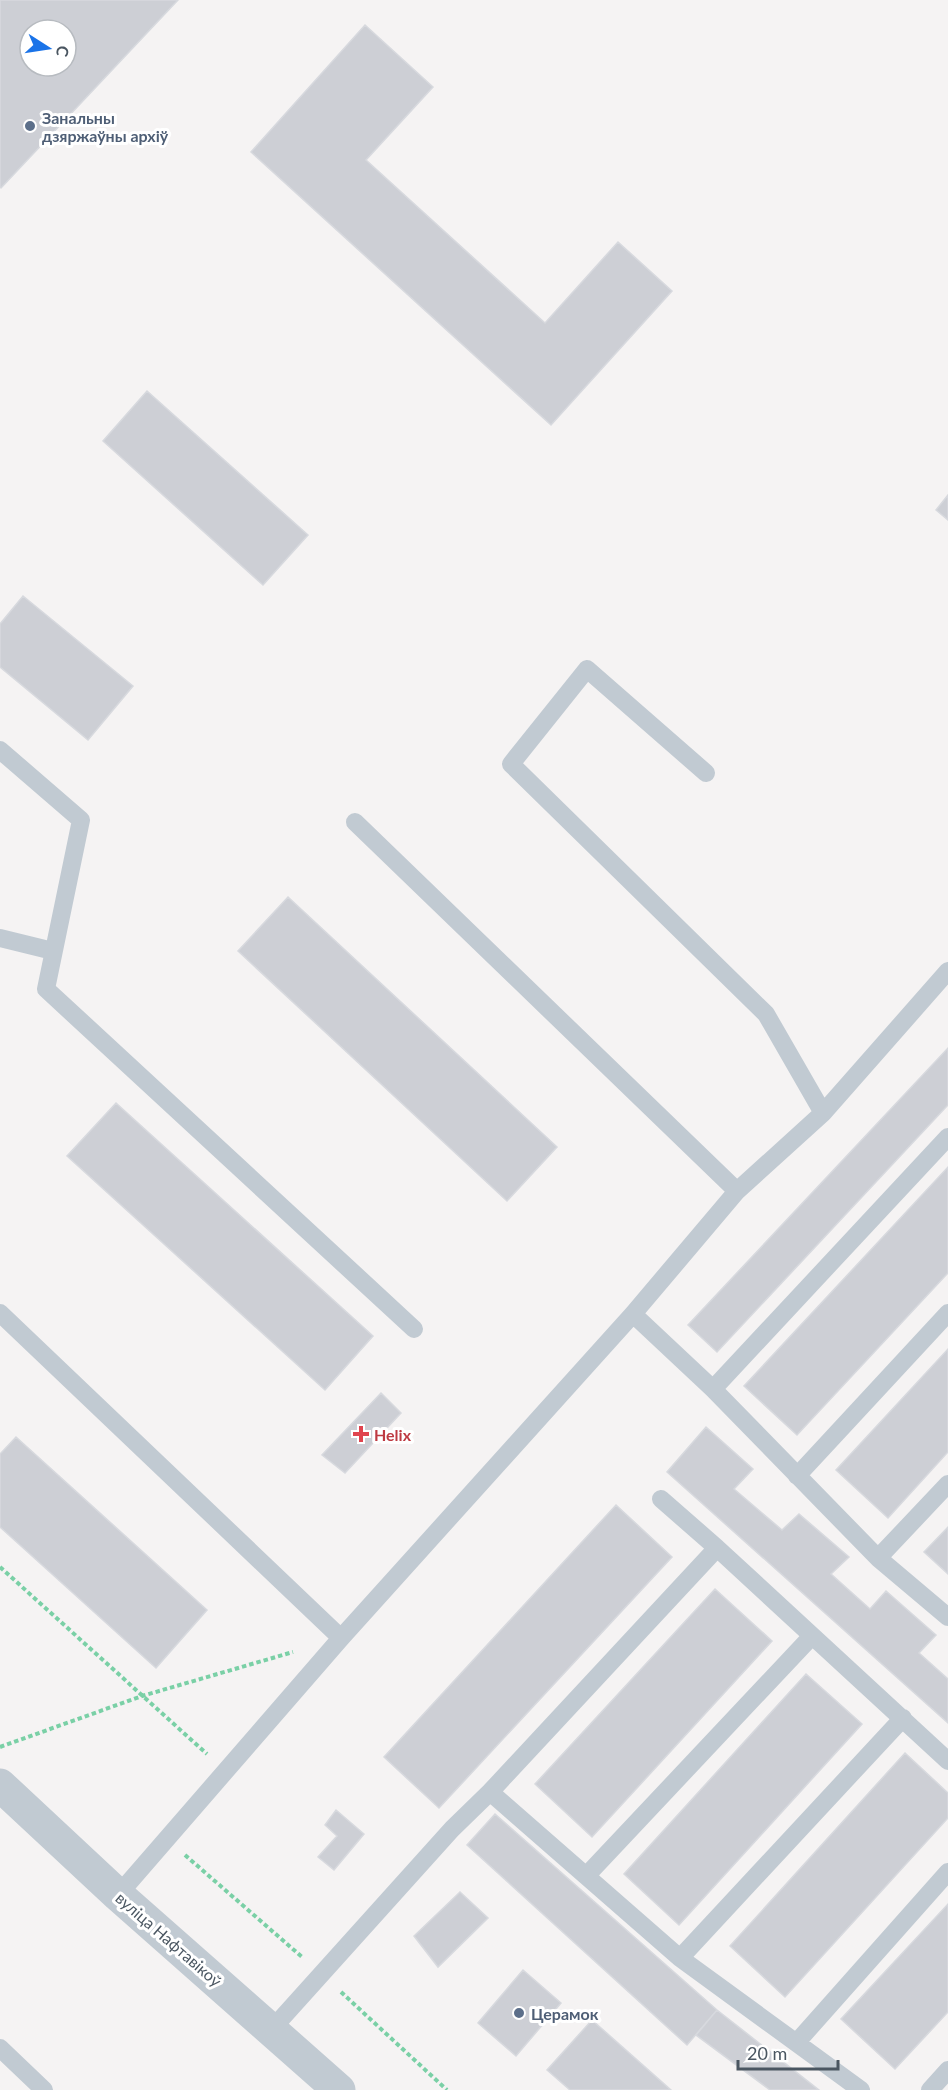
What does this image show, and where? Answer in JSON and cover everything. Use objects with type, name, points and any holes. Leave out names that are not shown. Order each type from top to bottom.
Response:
[{"type":"street","name":"вуліца Нафтавікоў","points":[[0,1785],[118,1895],[339,2090]]},
{"type":"lane","points":[[706,773],[587,669],[511,764],[766,1014],[823,1113]]},
{"type":"lane","points":[[0,750],[81,820],[46,990],[414,1329]]},
{"type":"lane","points":[[355,822],[737,1191]]},
{"type":"lane","points":[[0,938],[53,951]]},
{"type":"lane","points":[[118,1895],[341,1638],[633,1314],[737,1191],[823,1113],[948,971]]},
{"type":"lane","points":[[713,1389],[948,1137]]},
{"type":"lane","points":[[0,1313],[341,1638]]},
{"type":"lane","points":[[797,1476],[948,1313]]},
{"type":"lane","points":[[633,1314],[713,1389],[878,1558],[948,1617]]},
{"type":"lane","points":[[878,1558],[948,1484]]},
{"type":"lane","points":[[661,1498],[948,1761]]},
{"type":"lane","points":[[272,2029],[452,1829],[717,1548]]},
{"type":"lane","points":[[587,1875],[811,1637]]},
{"type":"lane","points":[[680,1958],[903,1718]]},
{"type":"lane","points":[[490,1791],[680,1958],[861,2090]]},
{"type":"lane","points":[[797,2042],[948,1872]]},
{"type":"lane","points":[[0,2048],[44,2090]]},
{"type":"lane","points":[[930,2090],[948,2070]]},
{"type":"path","points":[[0,1567],[225,1771]]},
{"type":"path","points":[[0,1747],[142,1696],[341,1638]]},
{"type":"building","name":"Занальны дзяржаўны архіў","points":[[0,0],[178,0],[1,188]]},
{"type":"building","points":[[365,25],[433,87],[366,160],[545,323],[618,242],[672,291],[551,425],[251,152]]},
{"type":"building","points":[[147,391],[308,535],[263,585],[103,441]]},
{"type":"building","points":[[948,495],[948,520],[936,510]]},
{"type":"building","points":[[23,596],[133,686],[88,740],[0,667],[0,624]]},
{"type":"building","points":[[288,897],[557,1147],[507,1201],[238,951]]},
{"type":"building","points":[[948,1048],[948,1105],[717,1352],[688,1325]]},
{"type":"building","points":[[116,1103],[373,1336],[325,1390],[67,1156]]},
{"type":"building","points":[[948,1167],[948,1273],[797,1435],[744,1386]]},
{"type":"building","points":[[948,1349],[948,1452],[888,1518],[836,1470]]},
{"type":"building","name":"Helix","points":[[381,1393],[401,1413],[345,1473],[322,1455]]},
{"type":"building","points":[[706,1427],[753,1469],[734,1489],[782,1530],[799,1514],[849,1557],[831,1574],[870,1609],[886,1591],[936,1635],[919,1653],[948,1679],[948,1723],[667,1472]]},
{"type":"building","points":[[16,1437],[207,1610],[156,1668],[0,1527],[0,1454]]},
{"type":"building","points":[[616,1505],[672,1557],[439,1808],[384,1757]]},
{"type":"building","points":[[948,1527],[948,1574],[924,1552]]},
{"type":"building","points":[[715,1589],[772,1641],[592,1837],[535,1784]]},
{"type":"building","points":[[806,1674],[862,1724],[679,1925],[624,1874]]},
{"type":"building","points":[[905,1753],[948,1793],[948,1818],[785,1997],[730,1946]]},
{"type":"building","points":[[336,1810],[364,1834],[334,1870],[318,1857],[337,1836],[325,1825]]},
{"type":"building","points":[[495,1814],[717,2010],[687,2045],[467,1845]]},
{"type":"building","points":[[460,1892],[488,1918],[438,1967],[414,1936]]},
{"type":"building","points":[[948,1904],[948,2012],[895,2069],[841,2019]]},
{"type":"building","name":"Церамок","points":[[523,1970],[561,2003],[516,2056],[478,2023]]},
{"type":"building","points":[[717,2010],[819,2090],[770,2090],[696,2035]]},
{"type":"building","points":[[592,2020],[671,2090],[570,2090],[547,2070]]},
{"type":"place","name":"Занальны дзяржаўны архіў","points":[[30,126]]},
{"type":"place","name":"Helix","points":[[361,1434]]},
{"type":"place","name":"Церамок","points":[[519,2013]]}]
